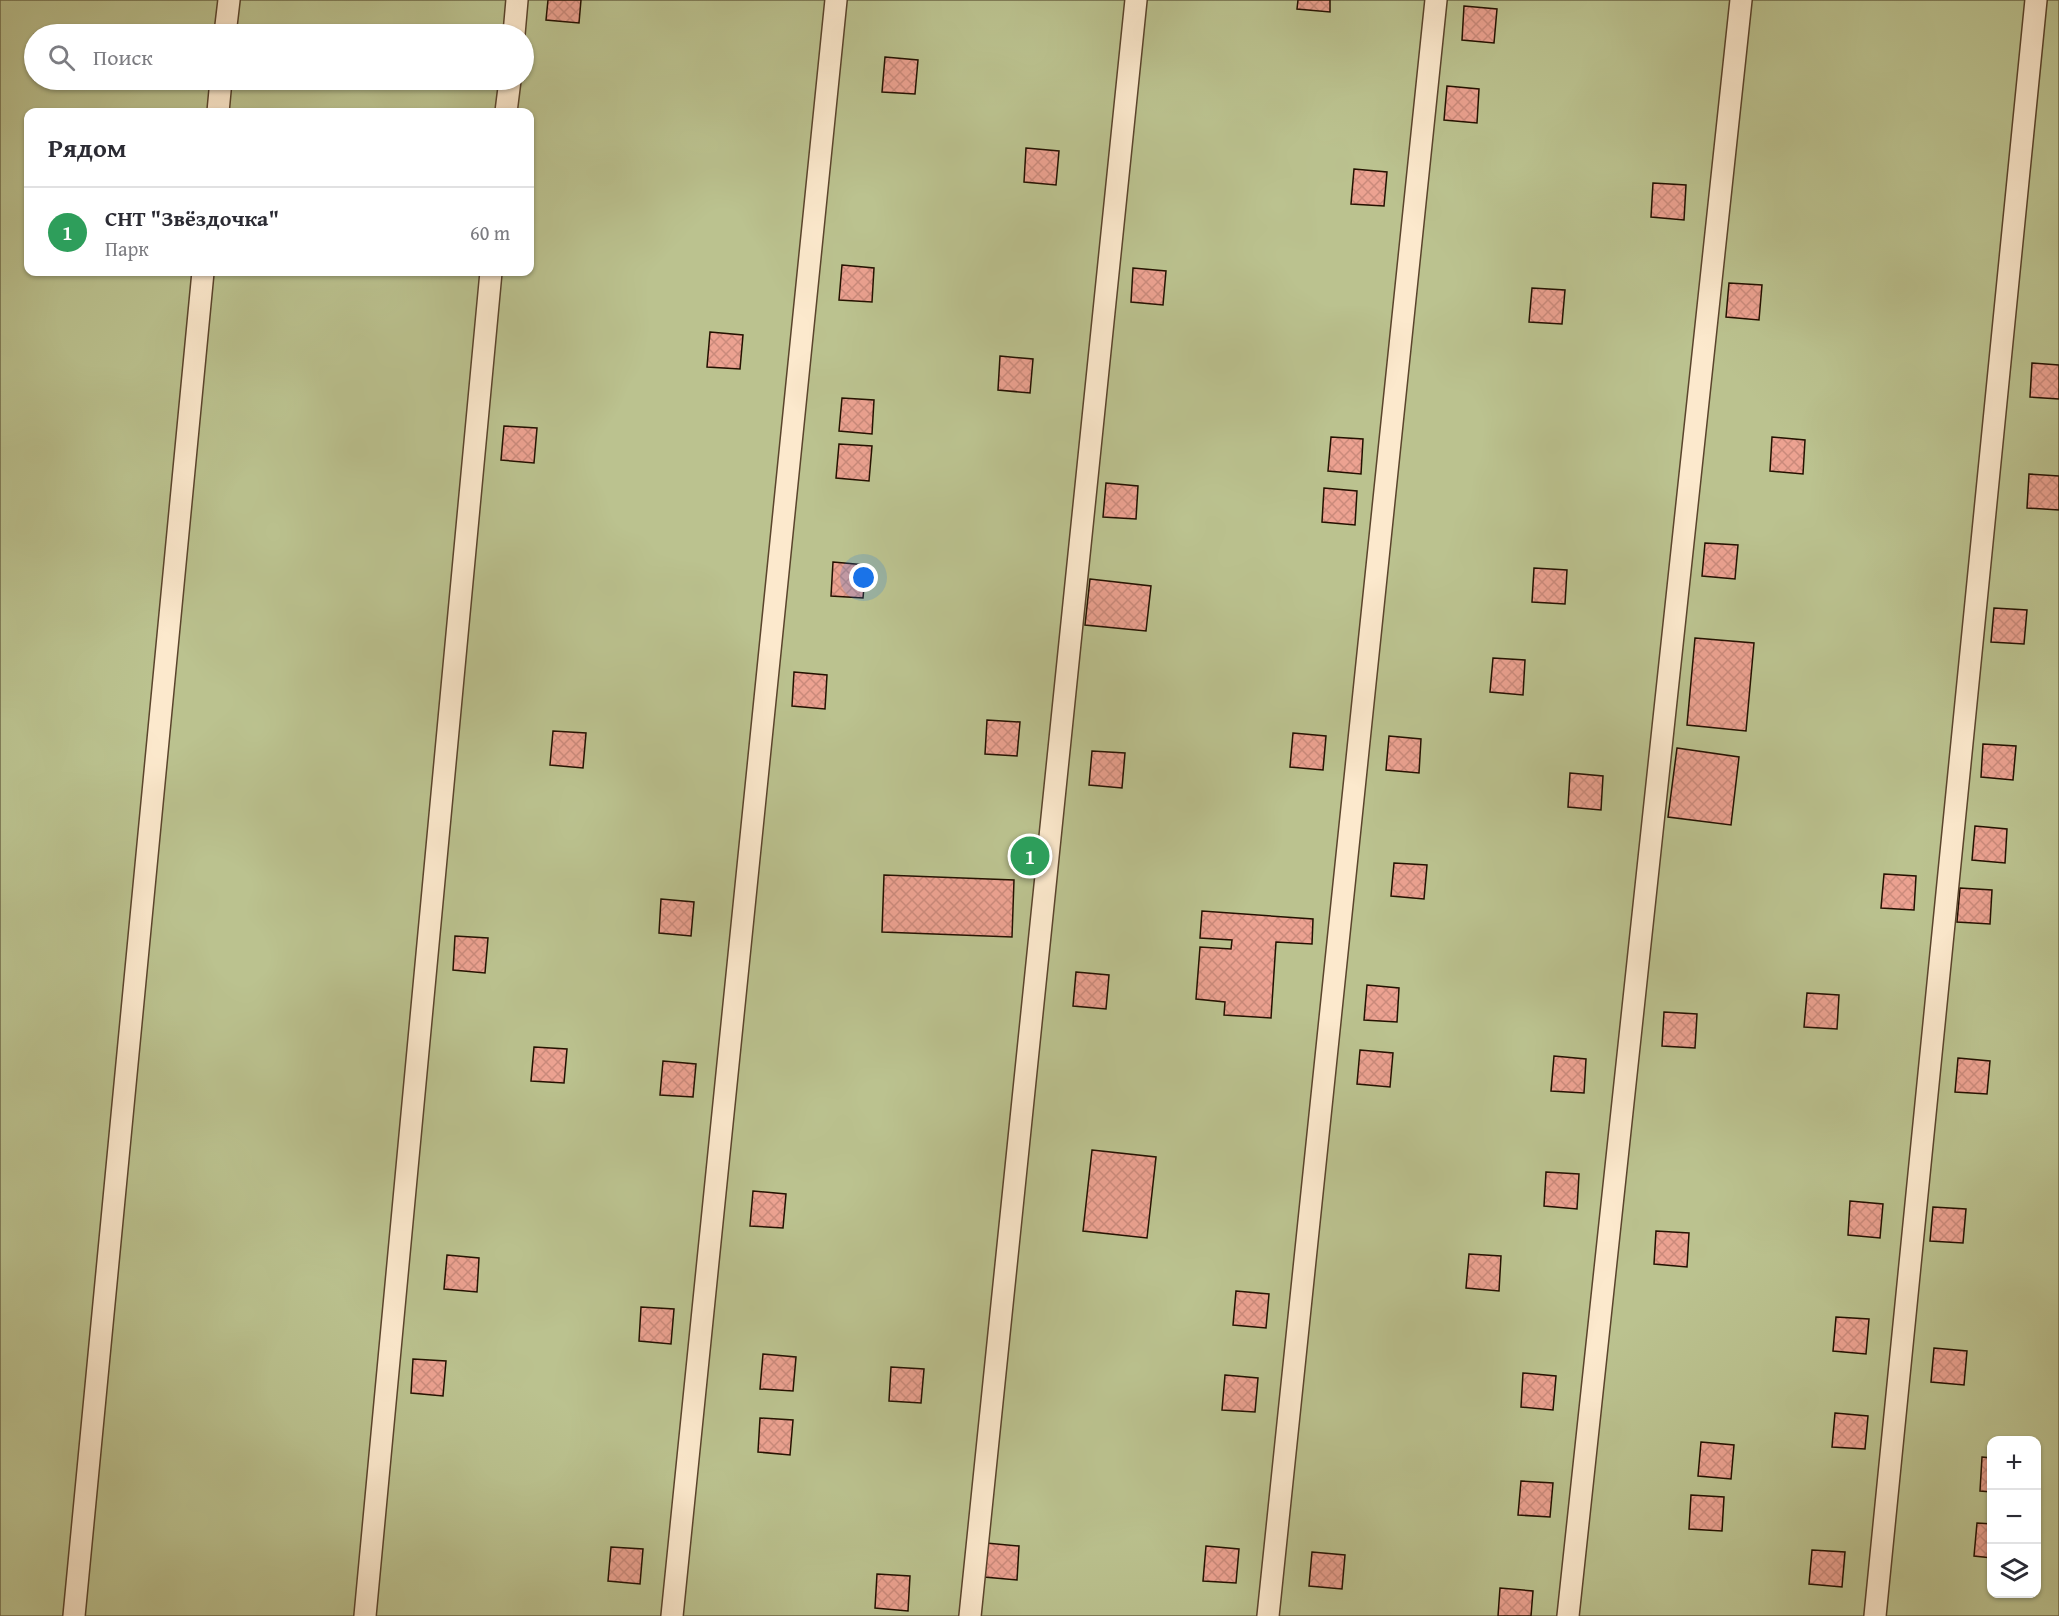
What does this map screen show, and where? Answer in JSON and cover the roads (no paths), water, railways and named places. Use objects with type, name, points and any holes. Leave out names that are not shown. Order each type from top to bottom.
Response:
[{"type":"lane","points":[[226,24],[229,0]]},
{"type":"lane","points":[[515,24],[517,0]]},
{"type":"lane","points":[[672,1616],[836,0]]},
{"type":"lane","points":[[970,1616],[1136,0]]},
{"type":"lane","points":[[1268,1616],[1436,0]]},
{"type":"lane","points":[[1568,1616],[1741,0]]},
{"type":"lane","points":[[1875,1616],[2036,0]]},
{"type":"lane","points":[[218,108],[220,90]]},
{"type":"lane","points":[[506,108],[509,90]]},
{"type":"lane","points":[[74,1616],[203,276]]},
{"type":"lane","points":[[364,1616],[491,276]]},
{"type":"place","name":"СНТ \"Звёздочка\"","points":[[1030,856]]}]
